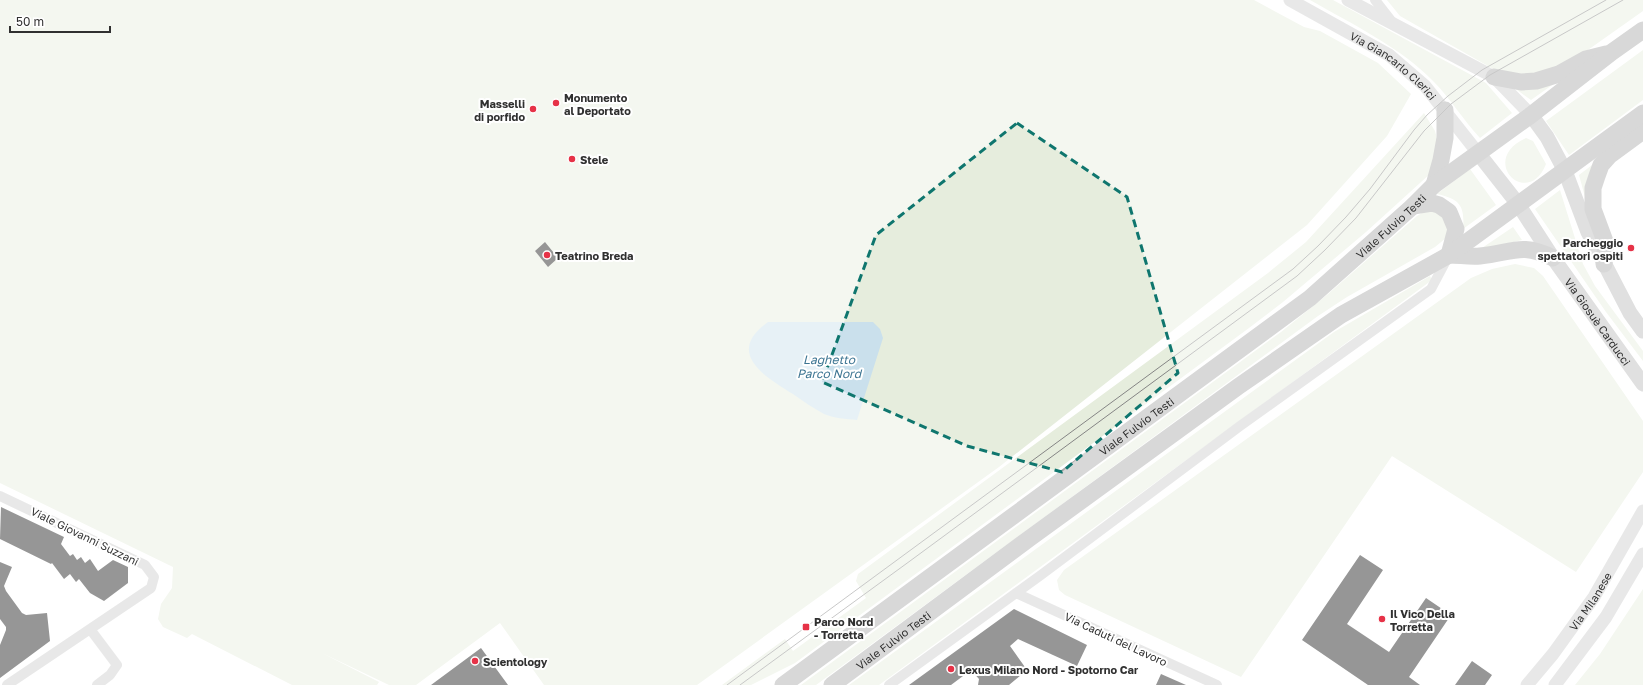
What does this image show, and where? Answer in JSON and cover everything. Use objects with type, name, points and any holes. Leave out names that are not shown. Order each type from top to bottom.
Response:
[{"type":"main road","name":"Viale Fulvio Testi","points":[[783,685],[1310,298],[1414,206],[1434,185],[1531,116],[1612,52],[1643,30]]},
{"type":"main road","points":[[1494,77],[1521,82],[1536,81],[1559,74],[1586,59],[1612,52]]},
{"type":"main road","points":[[1434,185],[1445,138],[1445,110]]},
{"type":"main road","name":"Viale Fulvio Testi","points":[[832,685],[1030,538],[1239,386],[1341,315],[1449,255],[1643,113]]},
{"type":"main road","points":[[1531,116],[1547,137],[1565,171],[1588,232],[1630,312],[1643,331]]},
{"type":"main road","points":[[1604,264],[1606,244],[1593,209],[1593,188],[1596,176],[1601,165],[1609,156],[1643,131]]},
{"type":"main road","points":[[1478,153],[1518,204]]},
{"type":"main road","points":[[1414,206],[1432,203],[1445,208],[1449,212],[1456,229],[1449,255],[1478,256],[1518,249],[1532,250],[1553,258]]},
{"type":"main road","name":"Via Giosuè Carducci","points":[[1518,204],[1553,258],[1643,384]]},
{"type":"street","name":"Via Giancarlo Clerici","points":[[1290,0],[1389,54],[1425,86],[1478,153]]},
{"type":"street","points":[[1348,0],[1494,77],[1531,116]]},
{"type":"street","points":[[1375,0],[1396,26]]},
{"type":"street","name":"Viale Fulvio Testi","points":[[888,685],[1016,593],[1234,430],[1431,289],[1449,255]]},
{"type":"street","name":"Viale Giovanni Suzzani","points":[[0,496],[146,565],[154,577],[151,588],[7,685]]},
{"type":"street","name":"Via Milanese","points":[[1527,685],[1553,654],[1594,597],[1643,511]]},
{"type":"street","name":"Via Milanese","points":[[1555,685],[1606,617],[1643,554]]},
{"type":"street","name":"Via Caduti del Lavoro","points":[[1016,593],[1217,685]]},
{"type":"street","points":[[90,629],[117,665],[110,675],[97,685]]},
{"type":"highlighted area","points":[[1017,123],[1127,197],[1178,373],[1062,472],[967,446],[822,382],[876,235]]},
{"type":"green space","points":[[0,0],[1254,0],[1304,27],[1320,31],[1378,63],[1411,94],[1387,136],[1307,225],[999,467],[697,685],[544,685],[500,623],[416,685],[389,685],[322,653],[379,682],[377,685],[292,685],[192,634],[187,638],[163,627],[158,619],[161,604],[172,588],[173,567],[0,483]]},
{"type":"green space","points":[[1310,0],[1333,0],[1486,83],[1512,113],[1480,138],[1452,102],[1434,82],[1407,58],[1375,37]]},
{"type":"green space","points":[[1387,0],[1643,0],[1643,11],[1561,69],[1539,77],[1502,74],[1400,16]]},
{"type":"green space","points":[[1643,50],[1643,100],[1569,155],[1546,121]]},
{"type":"green space","points":[[1555,83],[1531,100],[1513,87]]},
{"type":"green space","points":[[1424,113],[1435,131],[1438,142],[1431,173],[1366,232],[1283,302],[795,663],[751,685],[722,685],[785,639],[793,651],[866,598],[856,581],[858,574],[1268,273],[1306,242]]},
{"type":"green space","points":[[1526,138],[1533,141],[1546,164],[1538,177],[1528,182],[1519,182],[1511,176],[1506,168],[1506,158],[1512,147]]},
{"type":"green space","points":[[1596,162],[1585,197],[1579,175]]},
{"type":"green space","points":[[1470,169],[1496,205],[1463,229],[1462,209],[1456,201],[1451,198],[1437,194]]},
{"type":"green space","points":[[1560,190],[1583,264],[1595,286],[1643,351],[1643,361],[1606,312],[1535,209]]},
{"type":"green space","points":[[1425,211],[1435,211],[1444,217],[1448,226],[1446,238],[1435,247],[1347,297],[1318,316],[816,685],[801,685],[1281,332],[1328,294],[1417,216]]},
{"type":"green space","points":[[1513,227],[1522,240],[1479,250]]},
{"type":"green space","points":[[1515,264],[1534,268],[1543,276],[1643,421],[1643,472],[1576,572],[1392,456],[1241,677],[1065,595],[1059,590],[1057,580],[1064,570],[1471,278],[1492,269]]},
{"type":"green space","points":[[1430,276],[1432,280],[879,685],[849,685],[1334,332]]},
{"type":"green space","points":[[1643,589],[1643,685],[1575,685],[1600,654]]},
{"type":"water","name":"Laghetto Parco Nord","points":[[768,322],[873,322],[880,329],[883,338],[857,420],[824,414],[771,380],[761,371],[749,354],[750,344],[756,333]]},
{"type":"building","name":"Teatrino Breda","points":[[545,242],[558,258],[548,267],[535,251]]},
{"type":"building","points":[[1,507],[64,537],[61,544],[70,556],[73,554],[77,560],[81,557],[85,563],[90,559],[98,571],[113,560],[128,567],[128,583],[104,601],[90,593],[79,579],[76,582],[70,574],[64,579],[52,563],[51,564],[0,539]]},
{"type":"building","points":[[1360,555],[1383,570],[1347,624],[1389,652],[1426,598],[1451,615],[1409,677],[1420,685],[1368,685],[1302,640]]},
{"type":"building","points":[[0,562],[12,567],[4,586],[22,613],[26,615],[47,613],[50,641],[0,678],[0,645],[6,627],[0,619]]},
{"type":"building","points":[[1014,609],[1087,645],[1077,666],[1018,639],[1010,646],[1027,670],[1009,685],[978,685],[979,679],[971,670],[951,685],[909,685]]},
{"type":"building","points":[[481,648],[508,685],[431,685]]},
{"type":"building","points":[[1472,661],[1492,675],[1485,685],[1455,685]]},
{"type":"building","points":[[1161,674],[1186,685],[1156,685]]},
{"type":"tram line","points":[[727,685],[1293,269],[1346,217],[1370,189],[1414,130],[1427,115],[1448,96],[1482,70],[1606,0]]},
{"type":"tram line","points":[[740,685],[1297,276],[1356,218],[1424,131],[1451,104],[1490,75],[1623,0]]},
{"type":"place","name":"Monumento al Deportato","points":[[556,103]]},
{"type":"place","name":"Masselli di porfido","points":[[533,109]]},
{"type":"place","name":"Stele","points":[[572,159]]},
{"type":"place","name":"Parcheggio spettatori ospiti","points":[[1631,248]]},
{"type":"place","name":"Teatrino Breda","points":[[547,255]]},
{"type":"place","name":"Il Vico Della Torretta","points":[[1382,619]]},
{"type":"place","name":"Parco Nord - Torretta","points":[[806,627]]},
{"type":"place","name":"Scientology","points":[[475,661]]},
{"type":"place","name":"Lexus Milano Nord - Spotorno Car","points":[[951,669]]}]
